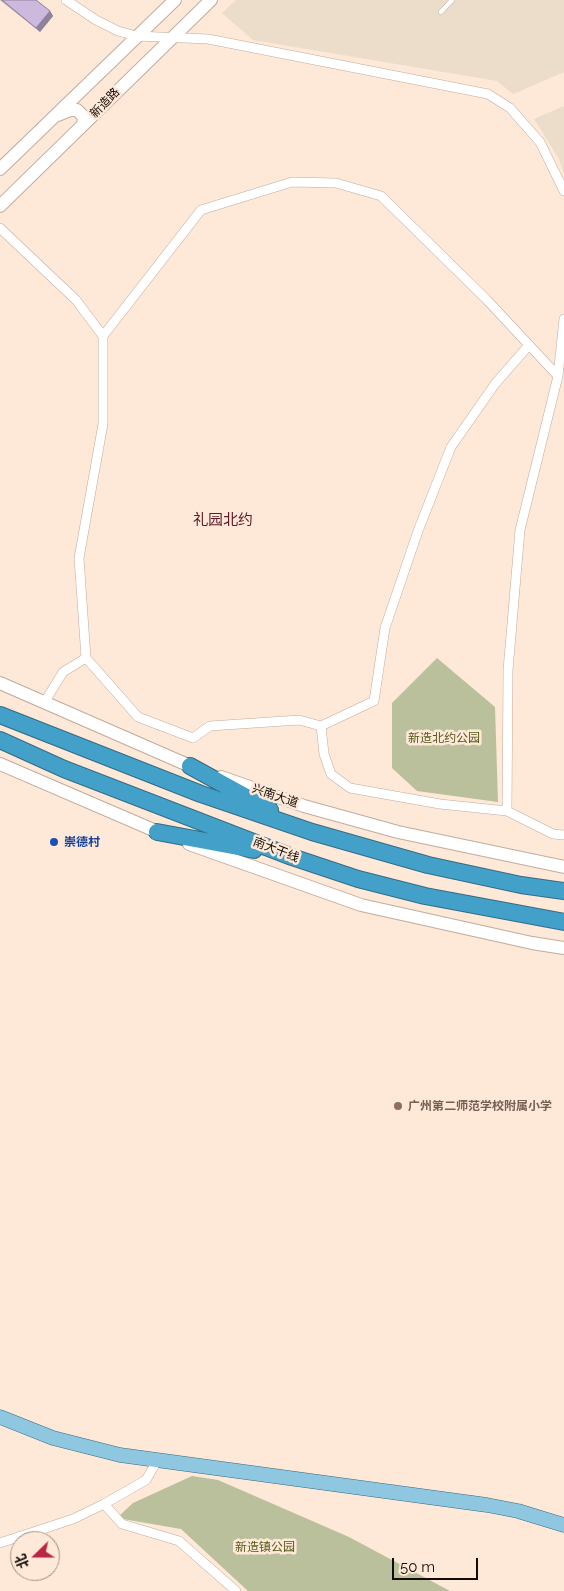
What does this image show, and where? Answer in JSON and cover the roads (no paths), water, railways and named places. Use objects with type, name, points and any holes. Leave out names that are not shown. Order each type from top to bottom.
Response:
[{"type":"highway","points":[[0,715],[201,794],[312,832],[428,864],[521,885],[564,891]]},
{"type":"highway","name":"南大干线","points":[[0,740],[64,769],[292,857],[358,879],[425,896],[564,922]]},
{"type":"highway","points":[[190,766],[312,832]]},
{"type":"highway","points":[[157,832],[292,857]]},
{"type":"main road","name":"新造路","points":[[0,169],[174,0]]},
{"type":"main road","name":"新造路","points":[[0,206],[210,0]]},
{"type":"main road","points":[[53,117],[70,110],[77,110],[84,117],[83,125]]},
{"type":"main road","name":"兴南大道","points":[[0,683],[190,766],[304,806],[389,829],[564,867]]},
{"type":"main road","points":[[0,764],[157,832],[361,905],[532,943],[564,948]]},
{"type":"main road","points":[[0,1417],[53,1438],[157,1461],[262,1472],[487,1505],[518,1511],[564,1525]]},
{"type":"street","points":[[66,0],[96,20],[118,31],[136,36],[208,39],[494,96],[510,108],[540,142],[558,174],[564,191]]},
{"type":"street","points":[[103,336],[201,210],[292,182],[336,183],[381,196],[487,300],[558,376]]},
{"type":"street","points":[[0,228],[76,300],[103,336],[103,424],[92,494],[79,558],[86,658],[138,717],[193,738],[210,726],[299,720],[321,726],[374,701],[385,628],[418,531],[451,447],[495,384],[530,345]]},
{"type":"street","points":[[507,811],[508,670],[520,530],[558,376],[564,319]]},
{"type":"street","points":[[44,703],[63,672],[86,658]]},
{"type":"street","points":[[321,726],[324,754],[332,774],[350,788],[440,804],[507,811],[553,834],[564,835]]},
{"type":"street","points":[[0,1543],[73,1519],[104,1504],[146,1480],[157,1461]]},
{"type":"street","points":[[104,1504],[122,1524],[155,1532],[179,1541],[236,1591]]},
{"type":"lane","points":[[441,12],[452,0]]},
{"type":"place","name":"崇德村","points":[[54,842]]},
{"type":"place","name":"广州第二师范学校附属小学","points":[[398,1106]]},
{"type":"district","name":"礼园北约","points":[[223,520]]},
{"type":"park label","name":"新造北约公园","points":[[444,738]]},
{"type":"park label","name":"新造镇公园","points":[[265,1547]]}]
